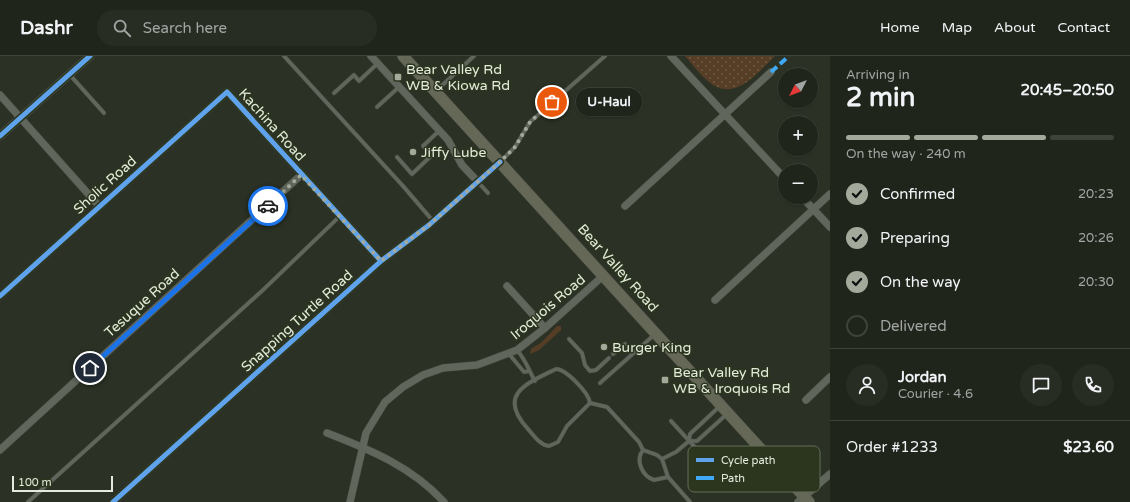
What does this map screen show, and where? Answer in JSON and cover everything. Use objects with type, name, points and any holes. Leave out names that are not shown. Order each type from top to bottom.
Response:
[{"type":"main road","name":"Bear Valley Road","points":[[403,56],[759,446]]},
{"type":"main road","name":"Bear Valley Road","points":[[797,492],[804,500]]},
{"type":"street","points":[[0,136],[90,56]]},
{"type":"street","points":[[371,56],[448,140],[462,165],[478,182]]},
{"type":"street","points":[[672,56],[778,171]]},
{"type":"street","points":[[625,206],[771,72]]},
{"type":"street","name":"Kachina Road","points":[[227,92],[301,175],[381,261]]},
{"type":"street","name":"Sholic Road","points":[[0,296],[227,92]]},
{"type":"street","points":[[0,95],[99,206]]},
{"type":"street","name":"Snapping Turtle Road","points":[[113,502],[381,261],[433,221],[500,162]]},
{"type":"street","name":"Tesuque Road","points":[[0,450],[301,175]]},
{"type":"street","points":[[716,300],[830,194]]},
{"type":"street","points":[[808,204],[830,227]]},
{"type":"street","name":"Iroquois Road","points":[[350,502],[366,433],[373,419],[385,402],[403,386],[423,375],[443,368],[477,365],[517,350],[545,328],[604,275]]},
{"type":"street","points":[[507,286],[545,328]]},
{"type":"street","points":[[806,400],[830,377]]},
{"type":"street","points":[[328,433],[395,462],[419,478],[444,502]]},
{"type":"street","points":[[820,484],[830,474]]},
{"type":"street","points":[[804,500],[812,492]]},
{"type":"lane","points":[[284,56],[433,221]]},
{"type":"lane","points":[[435,92],[474,56]]},
{"type":"lane","points":[[500,162],[515,147],[530,122],[605,56]]},
{"type":"lane","points":[[334,93],[354,75],[359,80],[378,63]]},
{"type":"lane","points":[[69,74],[104,113]]},
{"type":"lane","points":[[377,107],[399,87]]},
{"type":"lane","points":[[397,157],[412,174],[432,155],[423,146],[439,131]]},
{"type":"lane","points":[[478,182],[488,193]]},
{"type":"lane","points":[[28,502],[263,290],[340,216]]},
{"type":"lane","points":[[600,383],[656,333]]},
{"type":"lane","points":[[569,339],[582,353],[585,365],[590,371],[596,370],[609,358]]},
{"type":"lane","points":[[613,354],[625,344]]},
{"type":"lane","points":[[517,350],[527,362],[529,371],[535,381]]},
{"type":"lane","points":[[509,354],[524,372],[529,371]]},
{"type":"lane","points":[[556,369],[561,369],[566,372],[588,397],[590,403],[570,423],[558,442],[554,445],[544,446],[518,418],[514,409],[517,393],[522,388],[556,369]]},
{"type":"lane","points":[[590,403],[607,407],[639,442],[643,450],[657,455],[662,459],[668,477],[690,502]]},
{"type":"lane","points":[[690,441],[690,434],[725,409]]},
{"type":"lane","points":[[662,459],[676,452],[690,441],[697,441],[725,409]]},
{"type":"lane","points":[[671,421],[694,446]]},
{"type":"lane","points":[[643,450],[639,458],[639,463],[645,474],[654,480],[668,477]]},
{"type":"green space","points":[[685,56],[775,56],[747,82],[731,89],[722,89],[713,85],[701,75]]},
{"type":"green space","points":[[557,326],[561,326],[561,330],[539,350],[530,354],[531,349],[542,342]]},
{"type":"marked path","points":[[771,72],[789,56]]},
{"type":"cycle path","points":[[0,136],[90,56]]},
{"type":"cycle path","points":[[0,296],[227,92],[381,261]]},
{"type":"cycle path","points":[[113,502],[381,261],[429,225],[500,162]]},
{"type":"way so far","points":[[268,206],[301,175],[381,261],[429,225],[500,162],[515,147],[523,131],[530,122],[552,102]]},
{"type":"place","name":"Bear Valley Rd WB & Kiowa Rd","points":[[398,77]]},
{"type":"place","name":"U-Haul","points":[[552,102]]},
{"type":"place","name":"Jiffy Lube","points":[[413,152]]},
{"type":"place","name":"Burger King","points":[[604,347]]},
{"type":"place","name":"Bear Valley Rd WB & Iroquois Rd","points":[[665,380]]},
{"type":"route","points":[[90,368],[268,206]]}]
